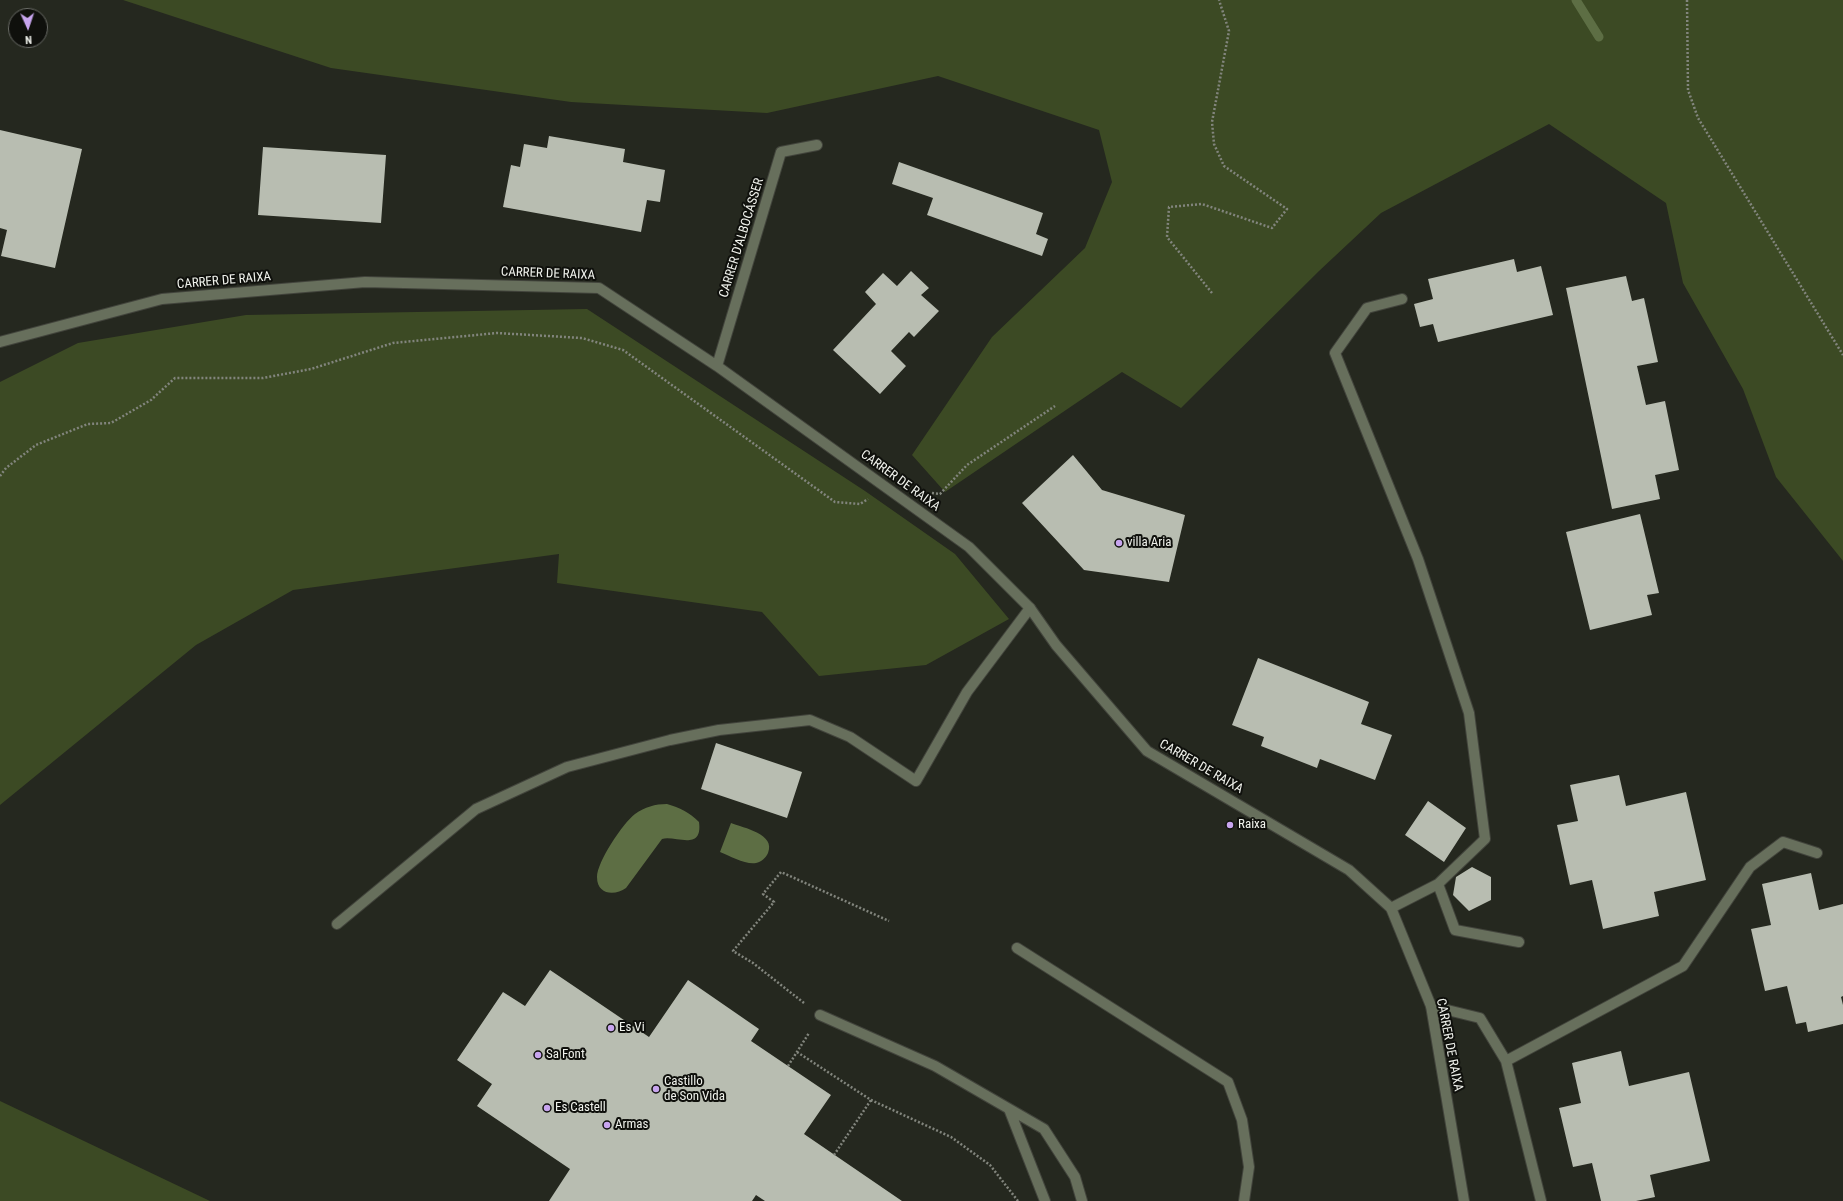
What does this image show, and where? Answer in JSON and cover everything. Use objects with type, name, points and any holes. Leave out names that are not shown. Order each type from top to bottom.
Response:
[{"type":"street","name":"CARRER D'ALBOCÁSSER","points":[[717,366],[781,152],[817,145]]},
{"type":"street","name":"CARRER DE RAIXA","points":[[1,340],[162,299],[365,282],[599,288],[717,366],[894,492],[969,548],[1030,608],[1056,645],[1147,751],[1349,870],[1392,908],[1431,1006],[1464,1201]]},
{"type":"street","points":[[1392,908],[1438,884],[1485,839],[1469,714],[1418,559],[1335,353],[1367,308],[1402,299]]},
{"type":"street","points":[[337,924],[476,809],[567,767],[670,740],[719,730],[810,720],[850,737],[916,781],[967,692],[1030,608]]},
{"type":"street","points":[[1506,1061],[1683,966],[1750,867],[1784,842],[1817,853]]},
{"type":"street","points":[[1438,884],[1455,930],[1519,942]]},
{"type":"street","points":[[1017,948],[1228,1082],[1242,1120],[1249,1167],[1244,1201]]},
{"type":"street","points":[[1431,1006],[1480,1018],[1506,1061],[1541,1201]]},
{"type":"street","points":[[820,1016],[935,1066],[1044,1130],[1075,1177],[1082,1201]]},
{"type":"street","points":[[1009,1109],[1045,1201]]},
{"type":"path","points":[[1212,293],[1168,237],[1169,207],[1202,204],[1272,228],[1286,209],[1224,166],[1214,144],[1212,122],[1228,31],[1219,0]]},
{"type":"path","points":[[1687,0],[1688,90],[1698,118],[1843,355]]},
{"type":"path","points":[[0,476],[6,468],[36,445],[88,424],[111,423],[151,400],[175,378],[263,378],[311,369],[393,343],[497,333],[582,338],[623,350],[835,502],[860,504],[873,497],[894,492],[940,494],[967,465],[1056,406]]},
{"type":"path","points":[[788,1066],[820,1016],[753,963],[733,951],[774,902],[763,894],[781,872],[889,921]]},
{"type":"path","points":[[797,1052],[871,1100],[950,1137],[990,1165],[1018,1201]]},
{"type":"path","points":[[834,1155],[871,1100]]},
{"type":"shaded area","points":[[123,0],[1843,0],[1843,561],[1776,477],[1743,389],[1683,283],[1666,203],[1549,124],[1381,213],[1319,271],[1181,408],[1122,372],[945,492],[912,455],[992,337],[1085,248],[1112,182],[1099,130],[938,76],[767,113],[571,102],[331,68]]},
{"type":"shaded area","points":[[587,309],[865,491],[955,554],[1009,619],[926,665],[819,676],[762,612],[557,583],[559,554],[293,590],[196,645],[0,805],[0,382],[78,343],[246,315]]},
{"type":"shaded area","points":[[667,804],[684,811],[699,822],[697,837],[692,840],[662,839],[626,888],[622,891],[612,893],[603,890],[598,883],[598,870],[606,853],[618,834],[635,814],[643,809],[650,806]]},
{"type":"shaded area","points":[[731,823],[763,836],[769,846],[768,853],[763,860],[756,863],[748,863],[720,852]]},
{"type":"shaded area","points":[[0,1101],[210,1201],[0,1201]]},
{"type":"building","points":[[0,130],[82,149],[55,268],[1,256],[7,230],[0,228]]},
{"type":"building","points":[[549,136],[625,149],[623,162],[665,170],[660,202],[647,200],[641,232],[503,207],[511,165],[520,167],[524,144],[547,148]]},
{"type":"building","points":[[263,147],[386,155],[381,223],[258,215]]},
{"type":"building","points":[[899,162],[1043,213],[1036,234],[1048,239],[1042,256],[927,215],[933,198],[892,184]]},
{"type":"building","points":[[1514,259],[1517,272],[1541,266],[1553,315],[1438,342],[1433,324],[1420,327],[1414,304],[1433,299],[1428,279]]},
{"type":"building","points":[[911,271],[929,288],[921,295],[939,311],[914,337],[909,332],[891,351],[906,366],[880,394],[833,350],[876,304],[865,292],[883,273],[897,286]]},
{"type":"building","points":[[1626,276],[1632,301],[1644,298],[1658,362],[1637,366],[1646,405],[1665,401],[1679,470],[1655,475],[1660,499],[1612,509],[1566,288]]},
{"type":"building","name":"villa Aria","points":[[1073,455],[1102,490],[1185,515],[1169,582],[1084,570],[1022,503]]},
{"type":"building","points":[[1640,514],[1659,593],[1647,595],[1652,615],[1590,630],[1566,532]]},
{"type":"building","points":[[1258,658],[1369,702],[1361,724],[1392,735],[1375,780],[1320,759],[1317,768],[1261,746],[1264,737],[1232,725]]},
{"type":"building","points":[[716,743],[802,772],[787,818],[701,789]]},
{"type":"building","points":[[1619,775],[1626,806],[1686,792],[1706,880],[1654,892],[1659,916],[1603,929],[1592,880],[1570,885],[1557,825],[1578,821],[1570,785]]},
{"type":"building","points":[[1428,801],[1466,828],[1444,862],[1405,835]]},
{"type":"building","points":[[1472,867],[1491,877],[1491,900],[1469,911],[1453,895],[1456,877]]},
{"type":"building","points":[[1811,873],[1819,910],[1843,904],[1843,996],[1841,997],[1843,1005],[1843,1024],[1808,1032],[1806,1022],[1796,1024],[1787,986],[1765,991],[1751,929],[1771,925],[1762,884]]},
{"type":"building","name":"Castillo de Son Vida","points":[[550,970],[649,1037],[688,980],[759,1029],[751,1041],[831,1095],[804,1134],[902,1201],[765,1201],[756,1195],[752,1201],[549,1201],[570,1169],[477,1106],[492,1084],[457,1060],[503,992],[525,1006]]},
{"type":"building","points":[[1621,1051],[1629,1086],[1689,1072],[1710,1161],[1650,1175],[1655,1197],[1636,1201],[1601,1201],[1592,1163],[1573,1167],[1559,1108],[1581,1103],[1572,1063]]},
{"type":"waterway","points":[[1576,0],[1599,37]]},
{"type":"place","name":"villa Aria","points":[[1119,543]]},
{"type":"place","name":"Raixa","points":[[1230,825]]},
{"type":"place","name":"Es Vi","points":[[611,1028]]},
{"type":"place","name":"Sa Font","points":[[538,1055]]},
{"type":"place","name":"Castillo de Son Vida","points":[[656,1089]]},
{"type":"place","name":"Es Castell","points":[[547,1108]]},
{"type":"place","name":"Armas","points":[[607,1125]]}]
